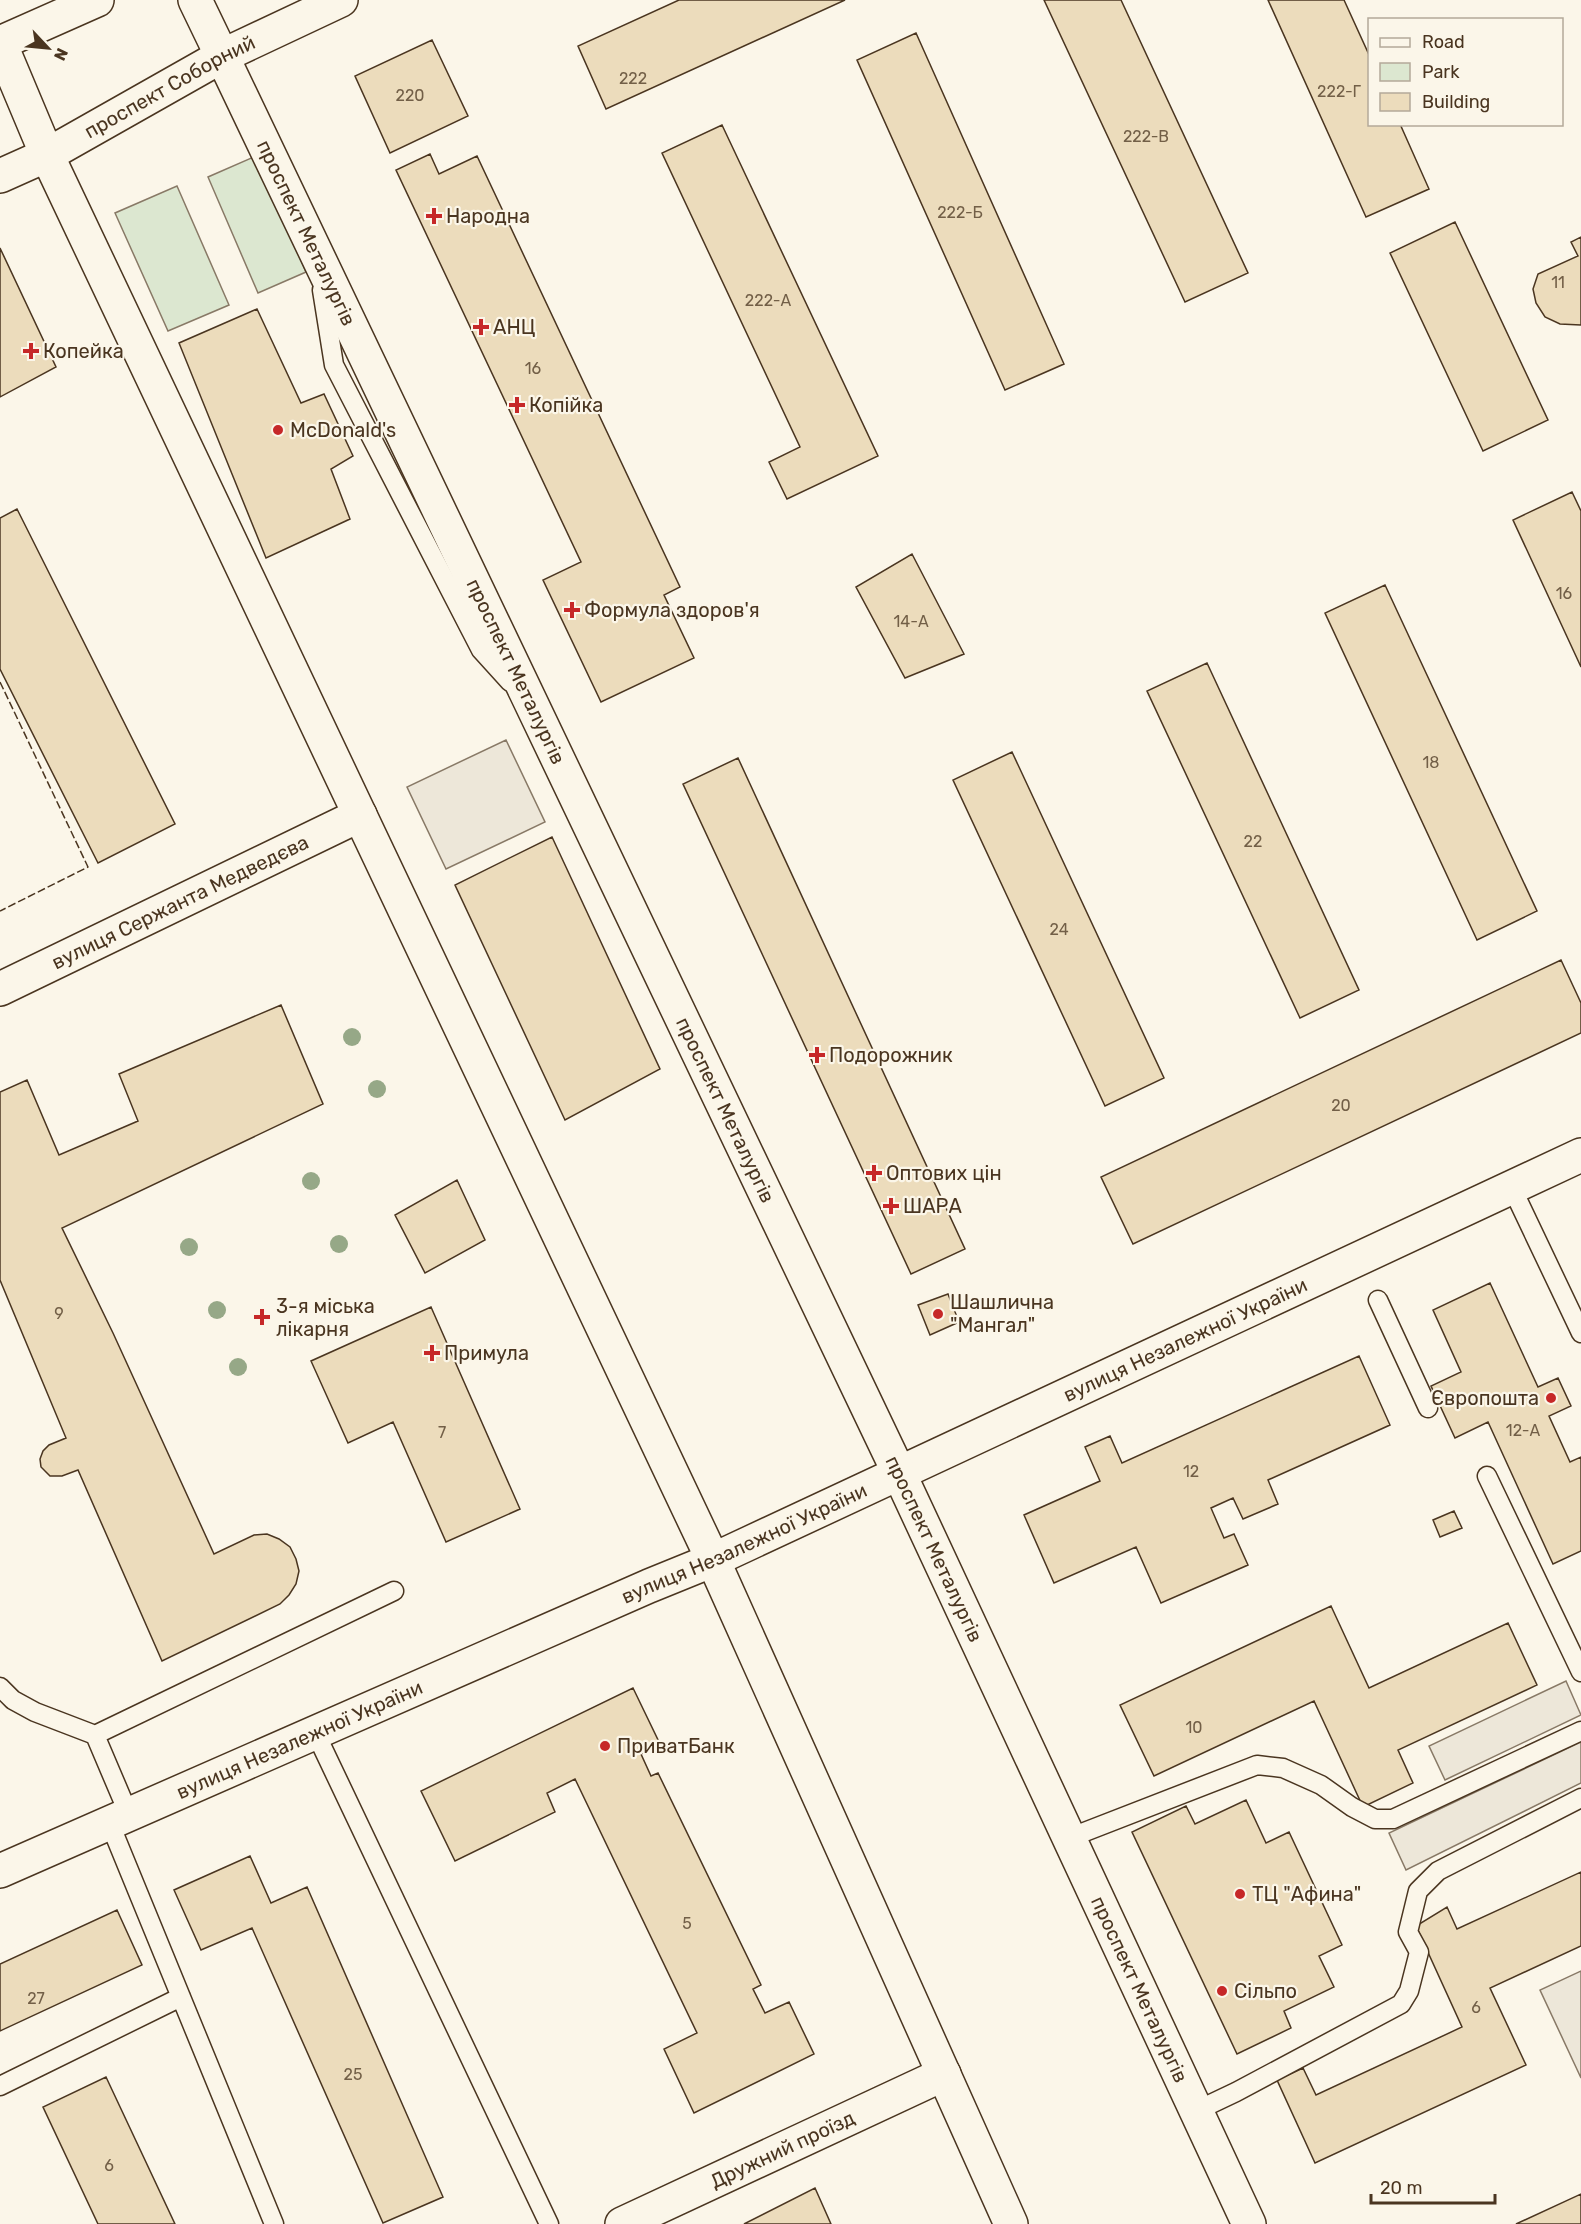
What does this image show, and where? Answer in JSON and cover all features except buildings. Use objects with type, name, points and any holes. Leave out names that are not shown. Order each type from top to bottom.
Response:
[{"type":"main road","points":[[98,0],[0,43],[47,155],[713,1560],[1011,2224]]},
{"type":"main road","name":"проспект Металургів","points":[[195,0],[899,1473],[1249,2224]]},
{"type":"main road","name":"проспект Соборний","points":[[0,176],[47,155],[222,56],[341,0]]},
{"type":"main road","name":"вулиця Сержанта Медведєва","points":[[0,988],[360,815]]},
{"type":"main road","name":"вулиця Незалежної України","points":[[0,1871],[713,1560],[1581,1155]]},
{"type":"main road","name":"Дружний проїзд","points":[[622,2224],[944,2074]]},
{"type":"lane","points":[[1512,1188],[1581,1333]]},
{"type":"lane","points":[[1378,1300],[1428,1408]]},
{"type":"lane","points":[[1487,1476],[1581,1672]]},
{"type":"lane","points":[[0,1687],[13,1700],[35,1712],[95,1735],[394,1591]]},
{"type":"lane","points":[[1069,1838],[1257,1765],[1283,1768],[1321,1785],[1352,1807],[1375,1819],[1393,1819],[1581,1731]]},
{"type":"lane","points":[[316,1734],[549,2224]]},
{"type":"lane","points":[[95,1735],[119,1819],[181,1997],[274,2224]]},
{"type":"lane","points":[[1196,2111],[1401,2004],[1409,1991],[1419,1952],[1408,1932],[1418,1891],[1438,1871],[1581,1798]]},
{"type":"lane","points":[[0,2086],[181,1997]]},
{"type":"green space","points":[[256,156],[306,272],[258,293],[208,177]]},
{"type":"green space","points":[[177,186],[229,305],[168,331],[115,213]]},
{"type":"shaded area","points":[[506,740],[545,822],[446,869],[407,787]]},
{"type":"shaded area","points":[[1566,1681],[1581,1715],[1445,1780],[1429,1746]]},
{"type":"shaded area","points":[[1581,1742],[1581,1783],[1406,1870],[1389,1833]]},
{"type":"shaded area","points":[[1581,1971],[1581,2078],[1540,1990]]},
{"type":"fence","points":[[0,682],[88,867],[0,911]]},
{"type":"place","name":"Народна","points":[[434,216]]},
{"type":"place","name":"АНЦ","points":[[481,327]]},
{"type":"place","name":"Копейка","points":[[31,351]]},
{"type":"place","name":"Копійка","points":[[517,405]]},
{"type":"place","name":"McDonald's","points":[[278,430]]},
{"type":"place","name":"Формула здоров'я","points":[[572,610]]},
{"type":"place","name":"Подорожник","points":[[817,1055]]},
{"type":"place","name":"Оптових цін","points":[[874,1173]]},
{"type":"place","name":"ШАРА","points":[[891,1206]]},
{"type":"place","name":"Шашлична \"Мангал\"","points":[[938,1314]]},
{"type":"place","name":"3-я міська лікарня","points":[[262,1317]]},
{"type":"place","name":"Примула","points":[[432,1353]]},
{"type":"place","name":"Європошта","points":[[1551,1398]]},
{"type":"place","name":"ПриватБанк","points":[[605,1746]]},
{"type":"place","name":"ТЦ \"Афина\"","points":[[1240,1894]]},
{"type":"place","name":"Сільпо","points":[[1222,1991]]}]
